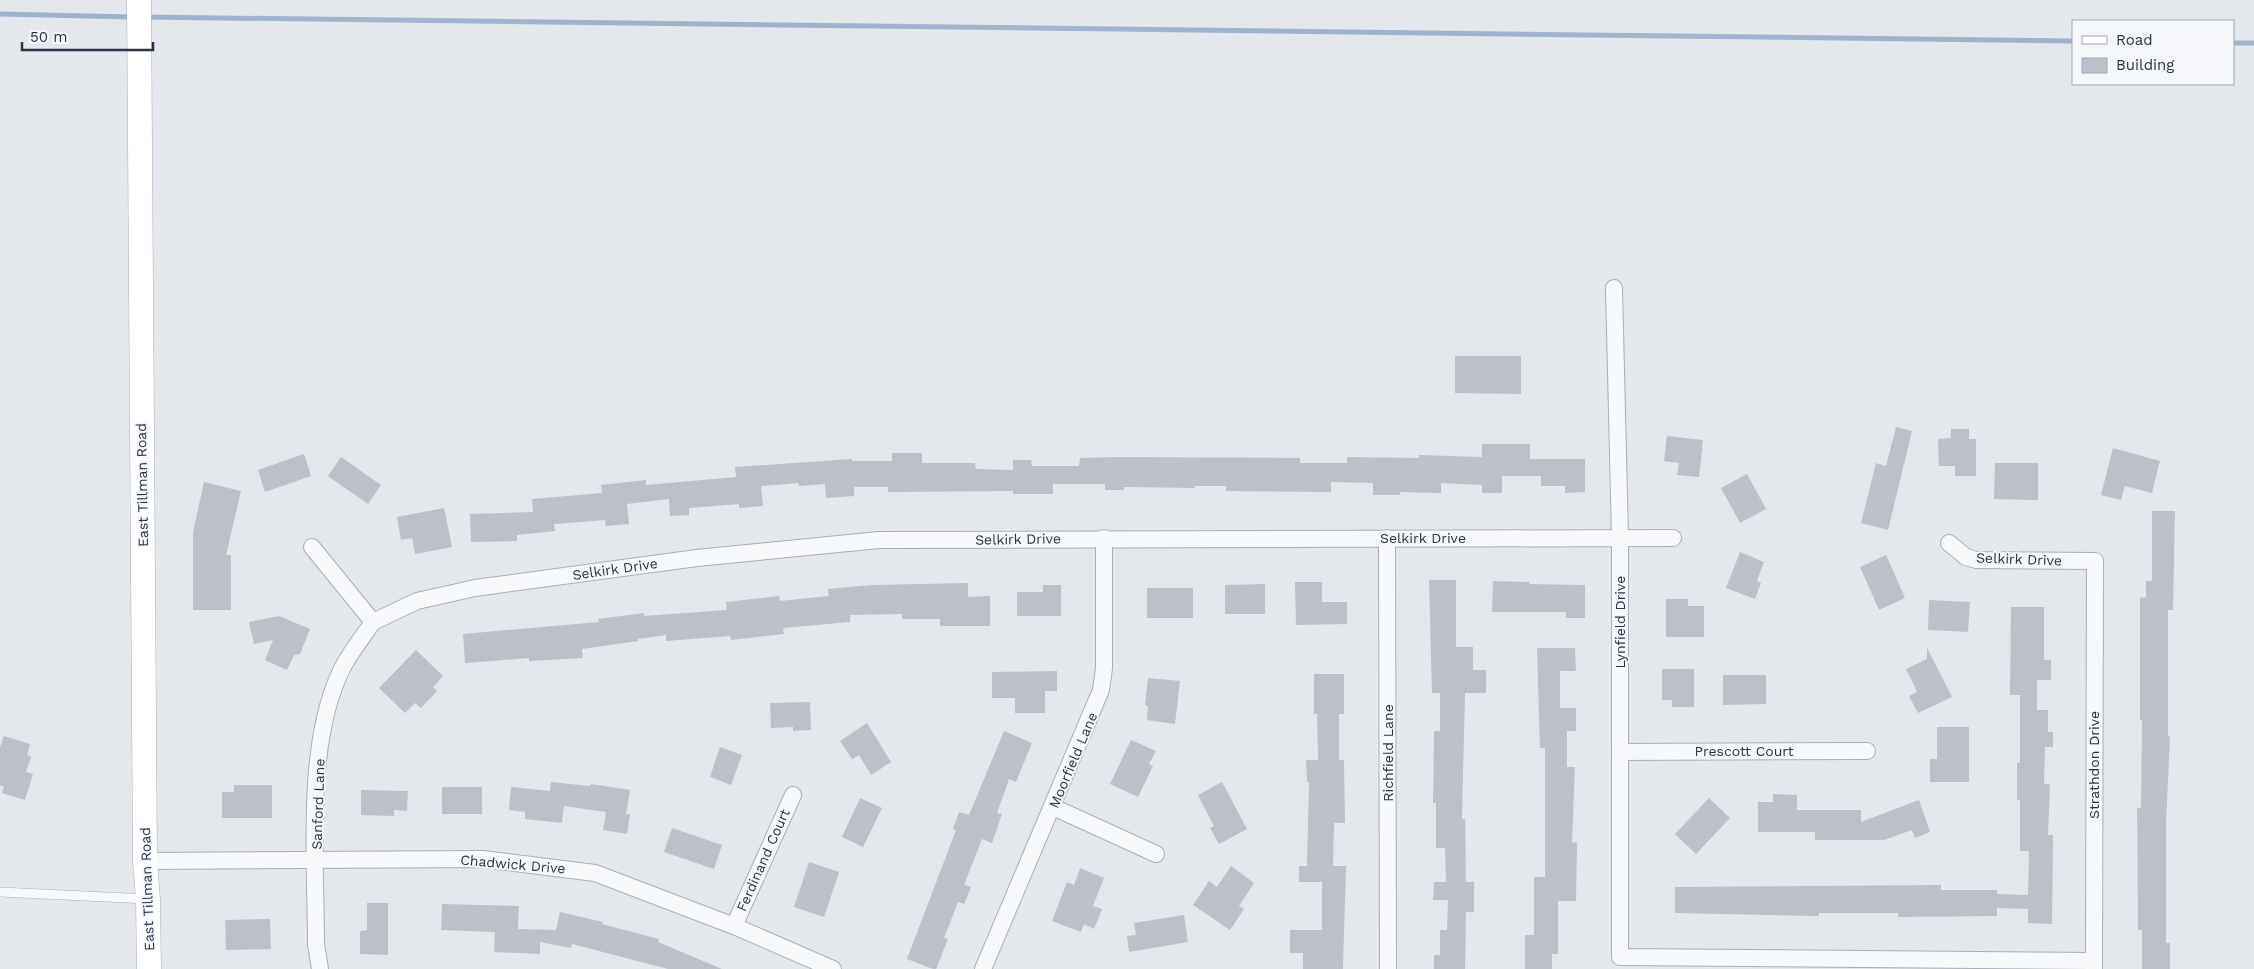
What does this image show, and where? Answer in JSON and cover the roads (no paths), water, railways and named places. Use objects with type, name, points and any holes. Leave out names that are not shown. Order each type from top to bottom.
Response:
[{"type":"main road","name":"East Tillman Road","points":[[139,0],[145,861],[148,899],[149,969]]},
{"type":"street","name":"Lynfield Drive","points":[[1614,288],[1620,538],[1620,957],[2094,965]]},
{"type":"street","name":"Moorfield Lane","points":[[983,969],[1101,690],[1104,668],[1104,538]]},
{"type":"street","name":"Richfield Lane","points":[[1388,538],[1388,969]]},
{"type":"street","name":"Selkirk Drive","points":[[373,622],[417,602],[475,588],[697,558],[879,540],[1673,538]]},
{"type":"street","name":"Selkirk Drive","points":[[1949,543],[1961,554],[1976,560],[2095,561]]},
{"type":"street","points":[[312,547],[373,622]]},
{"type":"street","name":"Strathdon Drive","points":[[2094,965],[2095,561]]},
{"type":"street","name":"Sanford Lane","points":[[320,969],[316,944],[316,771],[326,712],[345,663],[373,622]]},
{"type":"street","name":"Prescott Court","points":[[1620,752],[1868,751]]},
{"type":"street","name":"Ferdinand Court","points":[[734,926],[793,795]]},
{"type":"street","points":[[1053,807],[1156,854]]},
{"type":"street","name":"Chadwick Drive","points":[[145,861],[483,859],[595,873],[734,926],[832,969]]},
{"type":"lane","points":[[0,892],[148,899]]},
{"type":"waterway","points":[[0,14],[132,17]]},
{"type":"waterway","points":[[145,17],[2072,41]]},
{"type":"waterway","points":[[2234,43],[2254,43]]}]
